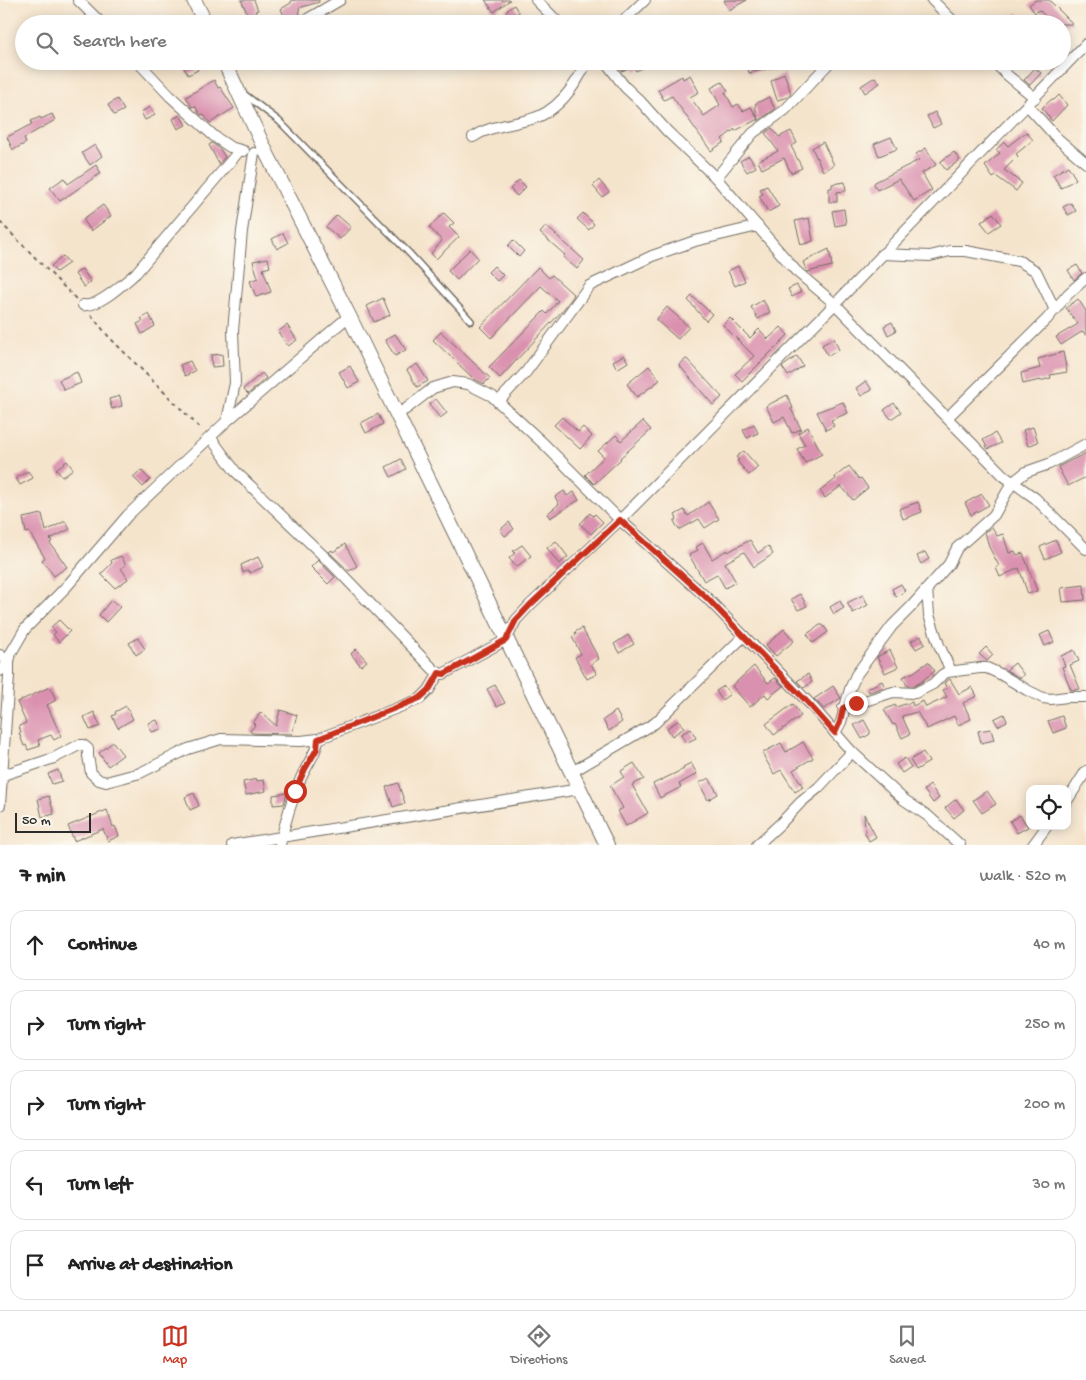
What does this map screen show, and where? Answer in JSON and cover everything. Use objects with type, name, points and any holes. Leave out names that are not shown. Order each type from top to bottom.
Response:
[{"type":"street","points":[[78,0],[93,15]]},
{"type":"street","points":[[194,0],[202,15]]},
{"type":"street","points":[[314,15],[340,0]]},
{"type":"street","points":[[536,0],[551,15]]},
{"type":"street","points":[[629,15],[644,0]]},
{"type":"street","points":[[932,0],[947,15]]},
{"type":"street","points":[[1071,60],[1086,44]]},
{"type":"street","points":[[145,70],[170,96],[215,137],[230,147],[260,152]]},
{"type":"street","points":[[230,70],[260,152],[349,316],[607,845]]},
{"type":"street","points":[[473,137],[484,130],[531,120],[551,110],[566,95],[582,70]]},
{"type":"street","points":[[612,70],[625,87],[700,165],[716,178],[796,271],[835,304],[1012,483],[1035,498],[1086,549]]},
{"type":"street","points":[[716,178],[753,133],[785,110],[823,70]]},
{"type":"street","points":[[1002,70],[1031,102],[1057,138],[1086,163]]},
{"type":"street","points":[[211,438],[235,470],[332,564],[439,673],[444,674],[507,638],[516,620],[530,605],[620,520],[835,304],[1061,70]]},
{"type":"street","points":[[83,305],[93,305],[116,290],[136,273],[240,150]]},
{"type":"street","points":[[228,421],[235,383],[233,331],[242,231],[260,152]]},
{"type":"street","points":[[498,402],[526,372],[589,286],[652,256],[696,241],[758,226]]},
{"type":"street","points":[[882,254],[930,256],[950,251],[966,250],[1020,261],[1036,271],[1055,310]]},
{"type":"street","points":[[947,418],[1055,310],[1068,294],[1086,278]]},
{"type":"street","points":[[0,671],[4,659],[24,629],[67,586],[128,515],[228,421],[349,316]]},
{"type":"street","points":[[397,414],[434,388],[453,382],[468,384],[484,391],[544,444],[620,520],[707,598],[852,752],[903,800],[928,816],[960,845]]},
{"type":"street","points":[[835,733],[856,675],[866,660],[892,626],[949,564],[957,548],[994,514],[1012,483],[1026,472],[1049,464],[1086,444]]},
{"type":"street","points":[[928,589],[929,615],[938,645],[951,671]]},
{"type":"street","points":[[572,772],[655,723],[744,636]]},
{"type":"street","points":[[0,805],[9,676],[4,659]]},
{"type":"street","points":[[843,708],[893,692],[915,693],[933,684],[942,675],[951,671],[987,668],[1043,698],[1086,697]]},
{"type":"street","points":[[3,775],[54,758],[79,745],[83,745],[88,749],[90,773],[99,780],[106,782],[140,773],[188,749],[221,739],[301,741],[318,739],[420,698],[429,690],[439,673]]},
{"type":"street","points":[[281,841],[290,806],[305,769],[317,749],[318,739]]},
{"type":"street","points":[[757,845],[818,788],[852,752]]},
{"type":"street","points":[[1071,795],[1086,771]]},
{"type":"street","points":[[232,845],[281,841],[580,789]]},
{"type":"street","points":[[1034,845],[1044,830]]},
{"type":"street","points":[[600,831],[615,845]]},
{"type":"lane","points":[[236,88],[279,121],[409,253],[471,322]]},
{"type":"path","points":[[0,222],[83,305],[109,337],[211,438]]},
{"type":"building","points":[[241,0],[254,0],[258,10],[255,11],[257,15],[248,15]]},
{"type":"building","points":[[319,0],[319,2],[299,8],[300,15],[284,15],[281,9],[291,3],[291,1]]},
{"type":"building","points":[[485,0],[510,0],[494,12]]},
{"type":"building","points":[[724,0],[747,0],[729,10]]},
{"type":"building","points":[[1036,0],[1049,0],[1064,15],[1044,15],[1039,10],[1035,13],[1029,5]]},
{"type":"building","points":[[514,5],[520,15],[509,15],[506,11]]},
{"type":"building","points":[[185,70],[198,70],[188,75]]},
{"type":"building","points":[[748,70],[762,70],[749,73]]},
{"type":"building","points":[[1033,70],[1037,70],[1041,73],[1030,85],[1024,80]]},
{"type":"building","points":[[784,73],[791,93],[788,97],[777,100],[771,81]]},
{"type":"building","points":[[690,75],[699,92],[690,97],[704,116],[720,105],[711,88],[722,82],[728,91],[725,92],[733,107],[738,104],[743,111],[751,107],[758,119],[735,131],[735,129],[722,139],[724,142],[711,151],[672,96],[664,100],[658,90],[682,76],[683,79]]},
{"type":"building","points":[[875,77],[880,83],[865,93],[861,86]]},
{"type":"building","points":[[214,80],[234,108],[210,123],[203,114],[199,113],[195,106],[192,107],[186,97]]},
{"type":"building","points":[[1059,95],[1067,105],[1052,121],[1042,108]]},
{"type":"building","points":[[769,97],[775,109],[758,121],[755,104]]},
{"type":"building","points":[[117,99],[124,110],[114,115],[108,105]]},
{"type":"building","points":[[150,107],[155,115],[145,120],[141,112]]},
{"type":"building","points":[[935,112],[941,124],[933,128],[927,116]]},
{"type":"building","points":[[52,114],[55,120],[24,138],[26,143],[13,150],[7,137],[32,124],[31,121]]},
{"type":"building","points":[[180,115],[186,125],[178,129],[173,119]]},
{"type":"building","points":[[772,128],[779,137],[791,131],[797,143],[791,146],[802,168],[791,173],[784,158],[762,169],[758,161],[778,151],[765,133]]},
{"type":"building","points":[[1026,132],[1033,140],[1016,154],[1018,156],[1004,170],[1022,183],[1016,191],[996,176],[993,178],[985,166],[1000,153],[996,150],[1004,142],[1008,146]]},
{"type":"building","points":[[891,137],[897,149],[879,156],[874,144]]},
{"type":"building","points":[[823,142],[834,165],[823,171],[812,148]]},
{"type":"building","points":[[212,143],[220,149],[225,157],[219,164],[209,145]]},
{"type":"building","points":[[95,145],[102,156],[90,165],[82,153]]},
{"type":"building","points":[[926,148],[936,165],[922,173],[932,190],[914,201],[899,179],[877,190],[875,182],[919,160],[916,154]]},
{"type":"building","points":[[954,152],[960,160],[946,170],[940,162]]},
{"type":"building","points":[[749,156],[756,167],[747,172],[740,161]]},
{"type":"building","points":[[96,165],[101,173],[60,201],[50,188],[64,178],[68,184]]},
{"type":"building","points":[[1068,166],[1076,179],[1061,188],[1053,175]]},
{"type":"building","points":[[519,180],[526,187],[517,196],[510,189]]},
{"type":"building","points":[[599,180],[609,192],[602,197],[593,186]]},
{"type":"building","points":[[845,182],[846,191],[837,192],[837,202],[829,202],[829,188],[832,188],[832,184]]},
{"type":"building","points":[[767,186],[779,206],[768,212],[759,196],[763,194],[760,189]]},
{"type":"building","points":[[1071,203],[1076,211],[1068,215],[1063,207]]},
{"type":"building","points":[[103,205],[111,216],[91,231],[83,219]]},
{"type":"building","points":[[844,209],[846,224],[835,226],[832,211]]},
{"type":"building","points":[[444,213],[454,223],[449,227],[459,237],[436,259],[431,253],[442,241],[429,227]]},
{"type":"building","points":[[583,213],[594,224],[589,230],[577,219]]},
{"type":"building","points":[[993,213],[1001,224],[989,232],[981,222]]},
{"type":"building","points":[[337,215],[351,227],[340,239],[326,227]]},
{"type":"building","points":[[809,218],[813,241],[801,245],[795,221]]},
{"type":"building","points":[[546,226],[584,260],[577,269],[563,257],[565,255],[540,233]]},
{"type":"building","points":[[283,233],[288,243],[277,249],[272,239]]},
{"type":"building","points":[[513,240],[524,251],[519,257],[508,246]]},
{"type":"building","points":[[470,249],[478,258],[457,280],[448,271]]},
{"type":"building","points":[[829,249],[832,266],[807,272],[803,262]]},
{"type":"building","points":[[63,256],[69,263],[56,272],[51,266]]},
{"type":"building","points":[[268,258],[270,267],[263,269],[271,292],[256,297],[250,281],[258,278],[253,261]]},
{"type":"building","points":[[1077,265],[1082,273],[1074,280],[1068,270]]},
{"type":"building","points":[[494,266],[503,275],[497,281],[488,272]]},
{"type":"building","points":[[738,266],[745,281],[735,286],[728,271]]},
{"type":"building","points":[[538,267],[549,278],[552,275],[574,295],[563,310],[500,378],[489,367],[544,311],[547,314],[558,301],[541,286],[491,338],[480,327]]},
{"type":"building","points":[[82,269],[91,282],[84,287],[75,274]]},
{"type":"building","points":[[797,285],[801,292],[792,297],[788,289]]},
{"type":"building","points":[[692,296],[712,314],[706,321],[688,300]]},
{"type":"building","points":[[383,298],[390,315],[374,322],[367,306]]},
{"type":"building","points":[[1078,299],[1086,311],[1086,336],[1083,331],[1061,345],[1056,337],[1078,324],[1066,308]]},
{"type":"building","points":[[763,300],[770,312],[758,319],[751,307]]},
{"type":"building","points":[[667,307],[689,327],[678,339],[656,320]]},
{"type":"building","points":[[149,314],[155,326],[142,334],[137,324],[143,321],[141,319]]},
{"type":"building","points":[[730,318],[750,338],[759,329],[768,339],[781,327],[788,335],[742,381],[735,374],[754,356],[723,325]]},
{"type":"building","points":[[892,322],[896,331],[888,335],[884,326]]},
{"type":"building","points":[[287,325],[297,340],[288,346],[278,332]]},
{"type":"building","points":[[441,332],[490,378],[484,384],[474,379],[433,340]]},
{"type":"building","points":[[395,334],[406,350],[395,356],[385,340]]},
{"type":"building","points":[[834,338],[839,350],[828,356],[822,345]]},
{"type":"building","points":[[1063,352],[1067,372],[1050,375],[1051,378],[1040,381],[1023,384],[1021,373],[1040,368],[1038,359]]},
{"type":"building","points":[[222,354],[223,366],[212,367],[211,355]]},
{"type":"building","points":[[624,355],[628,362],[617,369],[613,361]]},
{"type":"building","points":[[797,356],[803,366],[788,376],[782,367]]},
{"type":"building","points":[[686,359],[722,397],[713,405],[679,365]]},
{"type":"building","points":[[190,361],[195,371],[185,376],[180,365]]},
{"type":"building","points":[[417,364],[428,381],[417,387],[407,370]]},
{"type":"building","points":[[350,366],[359,382],[348,388],[339,372]]},
{"type":"building","points":[[649,366],[660,380],[637,397],[627,384]]},
{"type":"building","points":[[77,372],[81,383],[64,390],[59,380]]},
{"type":"building","points":[[262,373],[266,378],[248,394],[243,389]]},
{"type":"building","points":[[866,381],[872,390],[861,396],[856,388]]},
{"type":"building","points":[[787,395],[793,408],[791,409],[801,429],[792,433],[784,417],[774,422],[766,406]]},
{"type":"building","points":[[120,396],[122,406],[112,409],[109,399]]},
{"type":"building","points":[[436,399],[447,413],[440,418],[429,404]]},
{"type":"building","points":[[843,402],[848,413],[831,420],[834,426],[826,430],[817,412]]},
{"type":"building","points":[[894,403],[901,412],[891,419],[884,410]]},
{"type":"building","points":[[378,414],[383,424],[366,433],[361,423]]},
{"type":"building","points":[[562,417],[578,432],[583,427],[592,436],[580,449],[554,425]]},
{"type":"building","points":[[643,421],[651,430],[594,484],[585,475],[604,457],[598,451],[616,435],[621,441]]},
{"type":"building","points":[[754,424],[758,433],[747,438],[743,430]]},
{"type":"building","points":[[808,427],[822,454],[805,463],[797,449],[805,445],[798,433]]},
{"type":"building","points":[[1033,427],[1038,442],[1028,446],[1023,430]]},
{"type":"building","points":[[995,433],[1001,443],[988,449],[983,440]]},
{"type":"building","points":[[744,451],[758,467],[749,475],[737,461],[739,460],[736,457]]},
{"type":"building","points":[[1086,453],[1086,477],[1068,486],[1058,467]]},
{"type":"building","points":[[401,459],[406,469],[391,477],[386,467]]},
{"type":"building","points":[[67,461],[73,469],[62,477],[56,469]]},
{"type":"building","points":[[849,466],[868,488],[853,500],[841,486],[825,498],[820,491]]},
{"type":"building","points":[[141,470],[150,480],[143,487],[133,477]]},
{"type":"building","points":[[28,471],[33,478],[20,485],[16,478]]},
{"type":"building","points":[[564,491],[567,496],[574,492],[579,500],[550,518],[547,514],[559,504],[555,497]]},
{"type":"building","points":[[982,494],[989,505],[971,515],[965,503]]},
{"type":"building","points":[[708,502],[719,519],[705,528],[699,519],[679,530],[674,521],[677,519],[675,515],[684,510],[688,516]]},
{"type":"building","points":[[918,502],[922,512],[903,519],[899,509]]},
{"type":"building","points":[[590,513],[593,516],[595,514],[603,522],[591,534],[580,524]]},
{"type":"building","points":[[42,514],[46,531],[65,521],[70,529],[50,539],[52,541],[50,543],[67,567],[54,576],[42,560],[45,558],[29,532],[26,533],[23,518]]},
{"type":"building","points":[[509,522],[514,529],[505,536],[500,530]]},
{"type":"building","points":[[992,527],[997,536],[1003,534],[1009,553],[1015,551],[1017,555],[1023,553],[1037,591],[1028,594],[1019,568],[1000,577],[996,568],[999,566],[989,547],[985,532]]},
{"type":"building","points":[[750,540],[758,553],[768,546],[773,554],[754,567],[744,552],[725,563],[736,582],[725,588],[717,574],[704,581],[689,555],[698,550],[696,547],[703,543],[712,559]]},
{"type":"building","points":[[1056,540],[1061,552],[1045,559],[1040,547]]},
{"type":"building","points":[[556,541],[568,557],[559,564],[547,548]]},
{"type":"building","points":[[345,544],[357,566],[349,571],[329,552],[332,550],[333,552]]},
{"type":"building","points":[[522,545],[531,556],[516,567],[509,558],[515,553],[513,551]]},
{"type":"building","points":[[925,552],[929,559],[921,564],[917,556]]},
{"type":"building","points":[[121,556],[126,565],[121,568],[128,579],[115,588],[101,574],[112,563],[111,560]]},
{"type":"building","points":[[258,557],[263,567],[250,573],[248,570],[243,573],[241,565]]},
{"type":"building","points":[[318,560],[335,577],[328,584],[311,567]]},
{"type":"building","points":[[901,584],[905,591],[896,597],[892,589]]},
{"type":"building","points":[[1084,585],[1085,600],[1063,602],[1061,588]]},
{"type":"building","points":[[800,594],[807,606],[798,610],[791,599]]},
{"type":"building","points":[[863,595],[868,605],[853,613],[847,603]]},
{"type":"building","points":[[111,600],[120,607],[106,622],[99,615]]},
{"type":"building","points":[[840,601],[844,608],[834,614],[830,607]]},
{"type":"building","points":[[59,620],[70,631],[59,642],[53,635],[56,632],[51,627]]},
{"type":"building","points":[[823,625],[828,632],[813,643],[807,634]]},
{"type":"building","points":[[582,628],[599,659],[591,664],[597,674],[587,679],[575,657],[581,654],[572,637],[576,635],[575,632]]},
{"type":"building","points":[[784,629],[794,641],[776,656],[766,645]]},
{"type":"building","points":[[1049,631],[1054,642],[1045,646],[1040,635]]},
{"type":"building","points":[[628,635],[634,644],[619,653],[614,644]]},
{"type":"building","points":[[921,636],[925,644],[916,649],[911,641]]},
{"type":"building","points":[[138,638],[145,649],[136,655],[129,643]]},
{"type":"building","points":[[986,647],[993,655],[987,661],[979,654]]},
{"type":"building","points":[[356,649],[367,661],[361,666],[351,654]]},
{"type":"building","points":[[890,650],[898,667],[885,673],[877,657]]},
{"type":"building","points":[[1074,650],[1079,661],[1070,665],[1080,689],[1071,690],[1062,667],[1065,666],[1061,656]]},
{"type":"building","points":[[928,662],[935,671],[914,686],[907,686],[903,677]]},
{"type":"building","points":[[1015,663],[1024,675],[1020,678],[1006,670]]},
{"type":"building","points":[[754,666],[768,683],[775,678],[783,686],[768,698],[765,694],[750,707],[732,686]]},
{"type":"building","points":[[808,674],[812,682],[804,688],[797,681]]},
{"type":"building","points":[[950,679],[959,694],[972,687],[977,696],[963,703],[971,719],[958,725],[954,716],[927,729],[917,712],[902,716],[910,734],[902,738],[895,724],[893,725],[884,710],[895,705],[896,707],[912,702],[913,706],[923,701],[926,707],[947,697],[943,690],[947,688],[944,683]]},
{"type":"building","points":[[882,681],[885,687],[869,692],[868,688]]},
{"type":"building","points":[[495,685],[505,703],[497,707],[487,689]]},
{"type":"building","points":[[724,686],[730,694],[722,700],[716,691]]},
{"type":"building","points":[[833,686],[841,698],[824,709],[814,699]]},
{"type":"building","points":[[50,687],[56,700],[47,705],[61,736],[54,740],[51,735],[38,740],[40,746],[28,750],[26,745],[24,746],[19,733],[21,733],[19,726],[26,723],[17,702]]},
{"type":"building","points":[[793,704],[801,716],[774,735],[766,724]]},
{"type":"building","points":[[126,706],[133,719],[118,728],[112,716],[116,714],[115,712]]},
{"type":"building","points":[[280,710],[297,715],[292,734],[252,733],[250,731],[261,712],[276,726]]},
{"type":"building","points":[[616,711],[622,722],[609,731],[603,720]]},
{"type":"building","points":[[94,712],[100,726],[90,730],[84,717]]},
{"type":"building","points":[[1004,714],[1007,721],[998,726],[994,719]]},
{"type":"building","points":[[1062,716],[1066,728],[1053,733],[1048,721]]},
{"type":"building","points":[[157,720],[161,729],[152,732],[148,723]]},
{"type":"building","points":[[679,720],[684,728],[672,736],[667,728]]},
{"type":"building","points":[[864,720],[870,734],[862,739],[854,725]]},
{"type":"building","points":[[691,729],[696,738],[686,743],[681,734]]},
{"type":"building","points":[[991,729],[994,740],[981,743],[978,731]]},
{"type":"building","points":[[113,742],[123,755],[108,766],[99,753]]},
{"type":"building","points":[[803,742],[813,758],[793,770],[803,787],[795,792],[781,770],[774,774],[762,753],[781,743],[786,752]]},
{"type":"building","points":[[923,752],[929,762],[916,770],[910,760]]},
{"type":"building","points":[[905,758],[911,767],[902,773],[896,764]]},
{"type":"building","points":[[634,763],[644,779],[632,785],[648,813],[626,826],[618,811],[623,808],[610,786],[624,777],[621,771]]},
{"type":"building","points":[[691,763],[697,774],[679,784],[681,787],[660,798],[653,784],[684,769],[683,767]]},
{"type":"building","points":[[58,770],[62,781],[52,784],[48,774]]},
{"type":"building","points":[[709,778],[718,794],[708,800],[699,783]]},
{"type":"building","points":[[257,779],[257,781],[264,780],[266,791],[246,795],[243,782]]},
{"type":"building","points":[[398,783],[405,803],[393,807],[386,787]]},
{"type":"building","points":[[930,785],[939,798],[933,803],[924,790]]},
{"type":"building","points":[[987,791],[996,804],[982,813],[973,800]]},
{"type":"building","points":[[194,793],[199,806],[190,810],[185,797]]},
{"type":"building","points":[[287,793],[284,804],[273,805],[273,795]]},
{"type":"building","points":[[49,796],[54,814],[42,817],[38,799]]},
{"type":"building","points":[[956,799],[964,810],[954,818],[945,808]]},
{"type":"building","points":[[107,810],[113,827],[115,826],[119,836],[108,841],[103,829],[74,841],[68,826]]},
{"type":"building","points":[[864,814],[876,837],[869,841],[865,833]]},
{"type":"building","points":[[1020,815],[1026,824],[1026,828],[1017,833],[1010,821]]},
{"type":"route","points":[[295,791],[310,759],[317,749],[318,739],[420,698],[434,684],[439,673],[444,674],[506,640],[516,620],[530,605],[620,520],[707,598],[835,733],[843,708],[856,703]]}]
